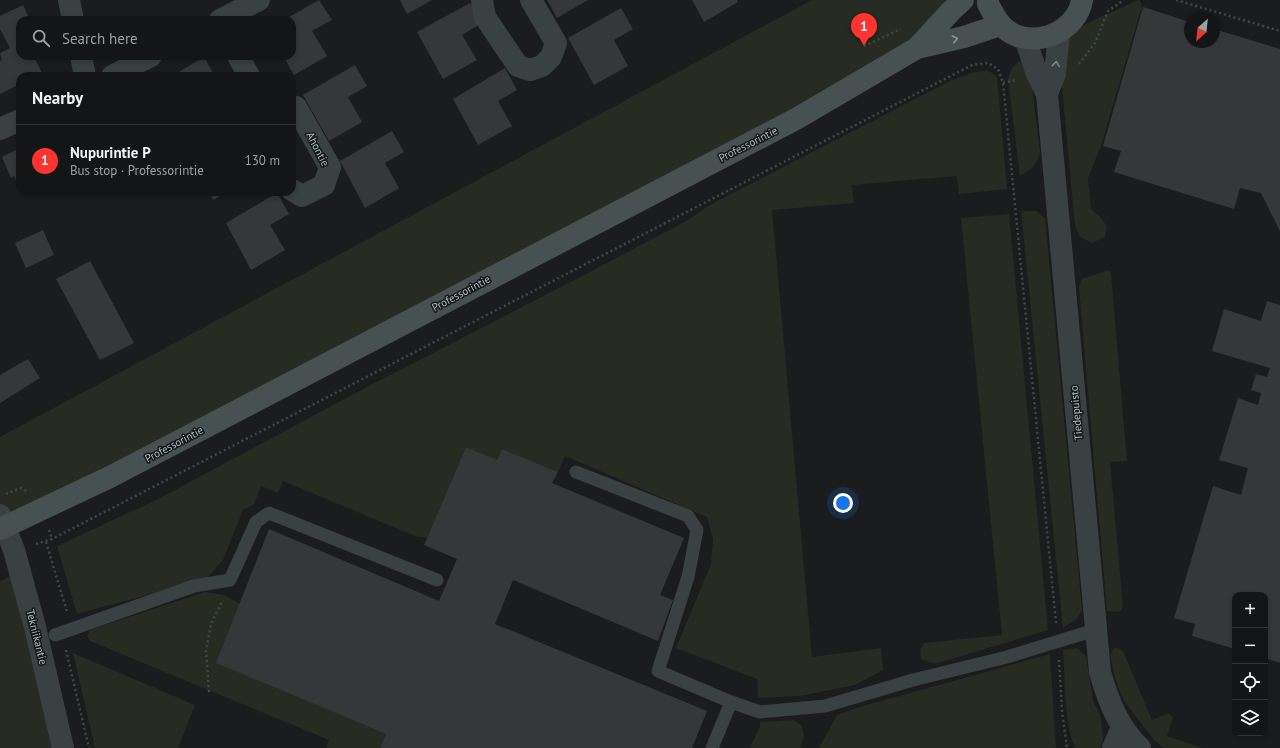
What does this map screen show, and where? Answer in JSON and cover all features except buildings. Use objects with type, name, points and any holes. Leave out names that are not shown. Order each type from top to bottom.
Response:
[{"type":"main road","name":"Professorintie","points":[[2,524],[110,477],[789,123],[917,48],[963,0]]},
{"type":"main road","points":[[988,0],[988,4],[1000,25],[1012,33],[1025,38],[1043,38],[1059,32],[1074,20],[1083,1]]},
{"type":"main road","name":"Professorintie","points":[[917,48],[964,37],[1000,25]]},
{"type":"street","points":[[69,0],[72,16]]},
{"type":"street","points":[[228,16],[259,0]]},
{"type":"street","points":[[482,0],[485,17],[518,66],[530,70],[542,66],[551,56],[556,43],[531,0]]},
{"type":"street","name":"Tiedepuisto","points":[[1047,94],[1054,74],[1059,32]]},
{"type":"street","name":"Tiedepuisto","points":[[1025,38],[1037,74],[1047,94],[1100,672],[1107,697],[1122,727],[1140,748]]},
{"type":"street","points":[[82,60],[84,72]]},
{"type":"street","points":[[120,72],[143,60]]},
{"type":"street","points":[[240,60],[247,72]]},
{"type":"street","name":"Ahontie","points":[[296,107],[330,167],[324,185],[302,196],[296,192]]},
{"type":"street","points":[[0,129],[16,122]]},
{"type":"street","name":"Tekniikantie","points":[[2,524],[14,550],[35,627],[63,748]]},
{"type":"street","points":[[1113,748],[1122,727]]},
{"type":"lane","points":[[576,472],[688,516],[697,530],[690,564],[658,671],[731,702],[760,712],[825,706],[913,680],[1007,657],[1095,630]]},
{"type":"lane","points":[[55,635],[194,586],[230,580],[256,522],[269,513],[438,580]]},
{"type":"lane","points":[[712,748],[731,702]]},
{"type":"path","points":[[1176,0],[1280,31]]},
{"type":"path","points":[[864,46],[903,28]]},
{"type":"path","points":[[14,550],[52,539],[972,65],[988,63],[998,69],[1003,83],[1057,641],[1062,711],[1067,748]]},
{"type":"path","points":[[209,692],[206,651],[211,624],[221,606],[230,580]]},
{"type":"green space","points":[[812,0],[946,0],[903,56],[0,529],[0,437]]},
{"type":"green space","points":[[1140,0],[1142,6],[1101,146],[1088,178],[1091,209],[1107,226],[1105,237],[1092,243],[1080,237],[1075,225],[1061,77],[1066,33]]},
{"type":"green space","points":[[1023,60],[1030,70],[1040,152],[1033,167],[1028,172],[1020,176],[1008,79],[1013,67]]},
{"type":"green space","points":[[988,70],[997,77],[1007,189],[959,194],[957,176],[852,185],[854,203],[772,210],[812,657],[881,648],[883,670],[855,685],[800,696],[758,698],[757,679],[676,648],[711,564],[713,539],[707,517],[565,456],[558,472],[502,449],[497,460],[466,447],[427,538],[415,536],[283,481],[278,493],[261,486],[254,504],[243,510],[223,560],[208,577],[77,614],[57,546],[158,499],[365,388],[690,219],[708,206],[948,82],[971,73]]},
{"type":"green space","points":[[1021,211],[1036,211],[1045,218],[1082,610],[1077,619],[1063,628]]},
{"type":"green space","points":[[1009,214],[1048,630],[935,664],[921,659],[920,650],[924,643],[1002,635],[961,218]]},
{"type":"green space","points":[[1109,270],[1111,274],[1127,461],[1110,462],[1123,607],[1120,612],[1107,611],[1079,287],[1082,279]]},
{"type":"green space","points":[[20,572],[62,748],[0,748],[0,581]]},
{"type":"green space","points":[[205,592],[225,595],[240,604],[217,663],[386,734],[380,748],[326,748],[329,740],[90,641],[87,636],[90,630]]},
{"type":"green space","points":[[1115,647],[1123,651],[1152,720],[1169,713],[1173,718],[1167,736],[1203,748],[1164,748],[1154,740],[1124,701],[1116,681],[1110,655]]},
{"type":"green space","points":[[1077,648],[1086,656],[1093,700],[1101,718],[1103,741],[1100,748],[1076,748],[1069,729],[1063,650]]},
{"type":"green space","points":[[73,653],[195,705],[178,748],[95,748]]},
{"type":"green space","points":[[1050,654],[1056,748],[819,748],[837,715],[856,708]]},
{"type":"green space","points":[[794,720],[802,726],[804,737],[800,748],[750,748],[760,726],[760,722]]},
{"type":"place","name":"Nupurintie P","points":[[864,46]]}]
